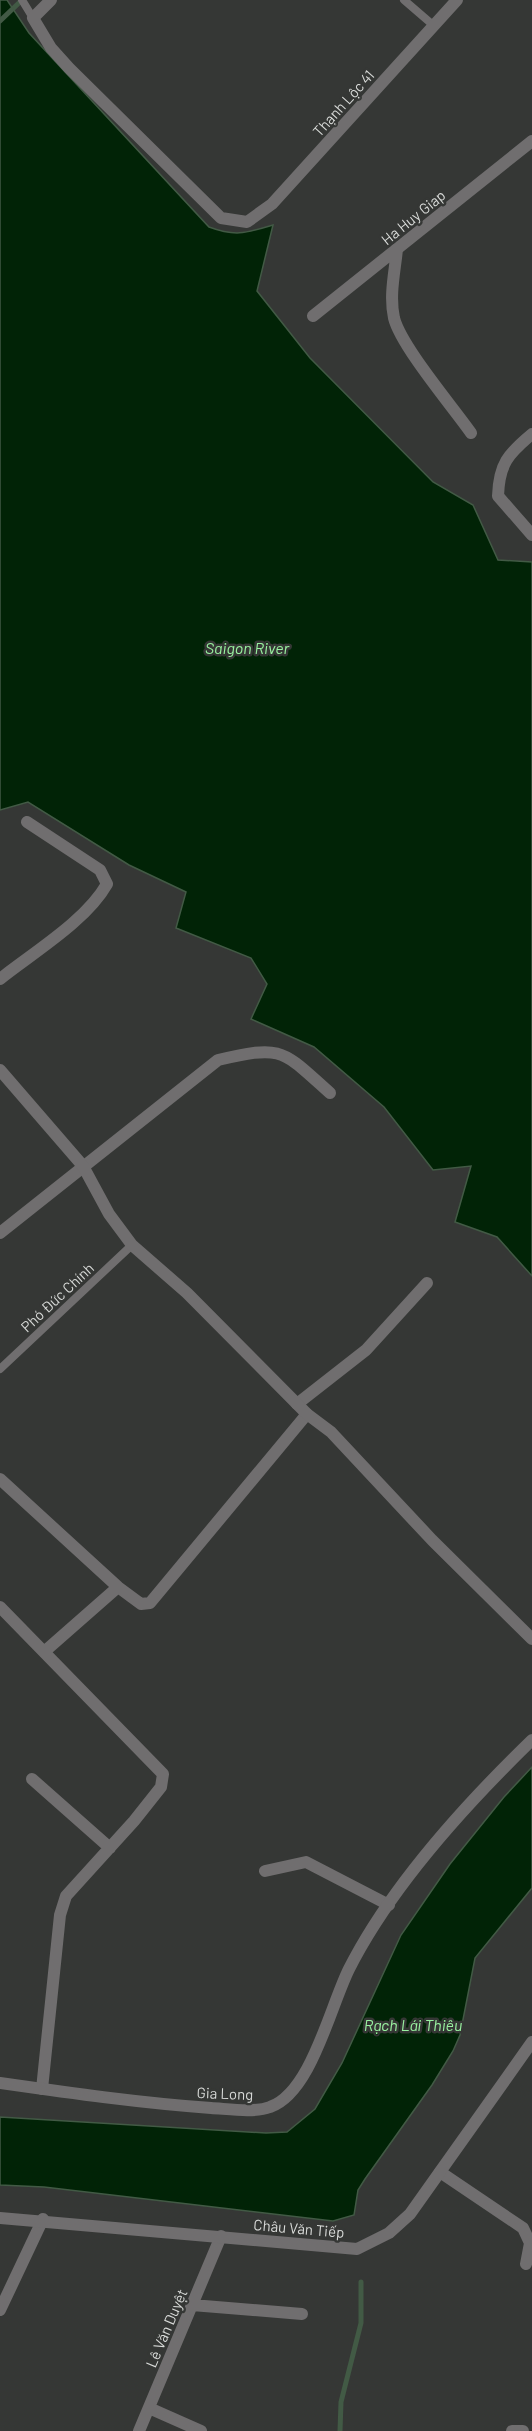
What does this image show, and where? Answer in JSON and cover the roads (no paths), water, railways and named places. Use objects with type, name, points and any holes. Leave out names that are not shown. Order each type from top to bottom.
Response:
[{"type":"street","points":[[30,14],[51,0]]},
{"type":"street","name":"Thạnh Lộc 41","points":[[30,14],[51,48],[69,68],[220,218],[247,222],[272,204],[457,0]]},
{"type":"street","name":"Ha Huy Giap","points":[[313,316],[532,141]]},
{"type":"street","points":[[397,249],[392,295],[394,319],[404,341],[471,433]]},
{"type":"street","points":[[532,434],[512,450],[499,472],[498,496],[532,535]]},
{"type":"street","points":[[0,979],[76,919],[100,896],[107,884],[100,870],[27,822]]},
{"type":"street","points":[[0,1233],[218,1060],[261,1050],[289,1056],[330,1093]]},
{"type":"street","points":[[0,1070],[83,1166],[109,1214],[132,1245],[187,1293],[307,1414],[331,1432],[432,1540],[532,1639]]},
{"type":"street","points":[[297,1404],[366,1350],[427,1282]]},
{"type":"street","points":[[0,1479],[118,1587],[141,1604],[150,1603],[307,1414]]},
{"type":"street","points":[[44,1652],[118,1587]]},
{"type":"street","points":[[0,1607],[163,1774],[161,1787],[66,1896],[60,1915],[42,2089]]},
{"type":"street","name":"Gia Long","points":[[0,2083],[156,2104],[233,2109],[268,2108],[287,2099],[302,2078],[350,1968],[398,1893],[483,1787],[532,1740]]},
{"type":"street","points":[[32,1779],[110,1848]]},
{"type":"street","points":[[265,1871],[306,1862],[390,1905]]},
{"type":"street","name":"Châu Văn Tiếp","points":[[0,2218],[357,2249],[389,2233],[411,2214],[532,2042]]},
{"type":"street","points":[[440,2172],[523,2228],[530,2243],[526,2264]]},
{"type":"street","points":[[0,2310],[5,2288],[43,2220]]},
{"type":"street","name":"Lê Văn Duyệt","points":[[140,2431],[220,2236]]},
{"type":"street","points":[[192,2305],[302,2314]]},
{"type":"street","points":[[149,2408],[201,2431]]},
{"type":"street","points":[[512,2431],[523,2431]]},
{"type":"lane","points":[[22,0],[30,14]]},
{"type":"lane","points":[[404,0],[433,25]]},
{"type":"lane","name":"Phó Đức Chính","points":[[0,1369],[132,1245]]},
{"type":"water","name":"Saigon River","points":[[0,0],[7,0],[29,33],[209,227],[241,233],[273,225],[257,291],[310,358],[433,482],[473,505],[498,560],[532,562],[532,1276],[497,1237],[455,1222],[471,1166],[433,1170],[384,1107],[314,1047],[251,1019],[267,984],[251,958],[176,928],[186,892],[129,865],[28,802],[0,810]]},
{"type":"water","name":"Rạch Lái Thiêu","points":[[532,1767],[532,1888],[475,1958],[460,2035],[453,2051],[432,2085],[358,2190],[354,2215],[333,2221],[44,2187],[0,2185],[0,2117],[266,2133],[287,2132],[315,2109],[342,2063],[401,1935],[450,1864],[504,1797]]},
{"type":"waterway","points":[[0,21],[22,0]]},
{"type":"waterway","points":[[340,2431],[341,2402],[361,2323],[361,2282]]}]
